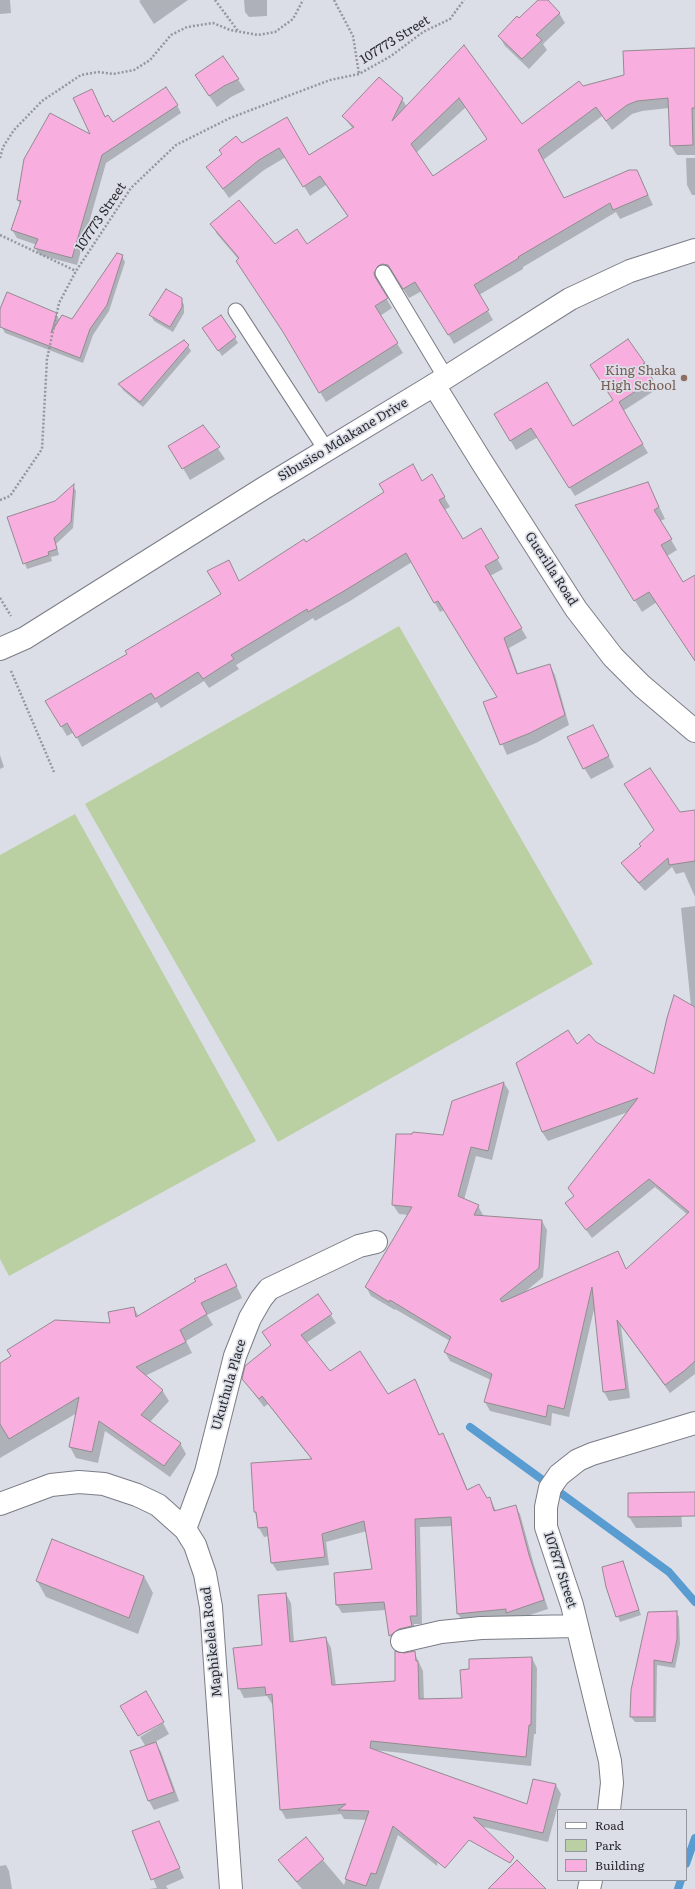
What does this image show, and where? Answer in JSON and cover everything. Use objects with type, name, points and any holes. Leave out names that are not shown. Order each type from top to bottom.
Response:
[{"type":"street","name":"Sibusiso Mdakane Drive","points":[[1,648],[25,638],[440,382],[570,298],[630,271],[695,250]]},
{"type":"street","name":"Guerilla Road","points":[[440,382],[483,464],[576,609],[618,662],[642,686],[695,731]]},
{"type":"street","name":"Ukuthula Place","points":[[185,1529],[206,1472],[235,1356],[250,1318],[261,1299],[269,1289],[359,1246],[376,1242]]},
{"type":"street","name":"107877 Street","points":[[609,1809],[612,1783],[610,1761],[577,1626],[546,1527],[546,1507],[550,1488],[559,1474],[578,1460],[592,1454],[695,1423]]},
{"type":"street","name":"Maphikelela Road","points":[[0,1504],[51,1485],[79,1482],[104,1484],[137,1495],[158,1505],[185,1529],[195,1546],[205,1574],[211,1607],[231,1889]]},
{"type":"street","points":[[402,1641],[441,1632],[481,1628],[577,1626]]},
{"type":"lane","points":[[383,273],[440,382]]},
{"type":"lane","points":[[236,311],[327,451]]},
{"type":"path","points":[[216,0],[238,31]]},
{"type":"path","points":[[0,158],[3,147],[14,130],[42,101],[81,74],[98,72],[113,74],[134,70],[150,60],[171,35],[186,27],[213,24],[258,36],[275,32],[293,19],[303,0]]},
{"type":"path","points":[[334,0],[353,36],[359,74]]},
{"type":"path","name":"107773 Street","points":[[0,500],[10,496],[42,449],[46,360],[59,304],[76,272],[131,188],[176,146],[230,118],[330,80],[359,74],[392,56],[423,32],[450,19],[464,0]]},
{"type":"path","points":[[0,235],[76,272]]},
{"type":"path","points":[[1,648],[54,772]]},
{"type":"green space","points":[[399,626],[593,964],[278,1142],[85,804]]},
{"type":"green space","points":[[75,814],[256,1141],[9,1276],[0,1259],[0,855]]},
{"type":"building","points":[[538,0],[548,0],[560,13],[536,35],[542,40],[522,59],[498,36],[517,16],[519,18]]},
{"type":"building","points":[[464,45],[522,124],[579,81],[583,86],[624,75],[623,51],[695,48],[695,108],[692,108],[693,145],[670,146],[668,98],[637,101],[627,105],[606,121],[596,107],[538,150],[564,198],[629,170],[637,170],[648,195],[613,210],[610,203],[518,257],[519,258],[474,285],[489,310],[448,335],[415,282],[403,289],[388,265],[382,264],[378,266],[374,273],[375,277],[388,298],[375,306],[398,343],[319,393],[283,332],[236,261],[239,258],[210,224],[239,200],[275,244],[297,229],[307,244],[348,216],[320,176],[303,187],[279,148],[259,160],[223,189],[206,167],[222,154],[219,150],[236,136],[242,143],[287,117],[309,155],[354,127],[342,116],[379,77],[403,98],[392,121]],"holes":[[[459,98],[487,139],[433,176],[411,144]]]},
{"type":"building","points":[[223,56],[239,79],[224,86],[209,96],[195,75]]},
{"type":"building","points":[[166,87],[178,105],[102,155],[72,258],[34,248],[38,239],[11,230],[21,201],[17,200],[24,159],[50,113],[90,134],[73,98],[92,89],[105,117],[108,115],[113,122]]},
{"type":"building","points":[[117,253],[123,255],[107,305],[90,329],[80,358],[0,327],[0,309],[7,292],[57,313],[51,333],[62,315],[72,319]]},
{"type":"building","points":[[166,289],[182,298],[182,307],[170,327],[149,315]]},
{"type":"building","points":[[221,315],[236,337],[218,351],[202,328]]},
{"type":"building","points":[[628,339],[645,363],[643,364],[653,380],[619,402],[643,444],[569,488],[531,428],[510,441],[494,414],[547,382],[573,426],[613,400],[590,365]]},
{"type":"building","points":[[184,340],[189,345],[140,402],[118,384]]},
{"type":"building","points":[[203,425],[220,447],[182,469],[168,446]]},
{"type":"building","points":[[413,464],[422,481],[432,474],[445,497],[439,500],[463,539],[481,528],[499,558],[485,566],[522,628],[504,638],[517,674],[550,664],[565,715],[530,733],[500,745],[483,702],[497,697],[438,601],[434,603],[406,553],[308,612],[307,609],[231,655],[234,659],[203,679],[198,672],[155,699],[151,693],[76,738],[67,723],[61,727],[45,701],[127,654],[125,651],[221,594],[207,571],[229,560],[239,581],[304,539],[306,542],[384,492],[379,484]]},
{"type":"building","points":[[648,482],[659,507],[654,510],[672,539],[661,545],[683,582],[695,575],[695,661],[649,592],[634,601],[575,505]]},
{"type":"building","points":[[74,484],[71,522],[54,538],[57,549],[48,552],[49,555],[23,564],[7,517],[55,501]]},
{"type":"building","points":[[593,725],[609,756],[583,769],[567,737]]},
{"type":"building","points":[[650,768],[680,812],[695,810],[695,861],[669,865],[668,858],[639,883],[621,863],[641,846],[639,844],[654,830],[624,784]]},
{"type":"building","points":[[674,995],[695,1007],[695,1361],[665,1385],[617,1320],[626,1389],[603,1392],[592,1287],[564,1409],[548,1405],[546,1417],[484,1402],[492,1374],[444,1352],[451,1337],[390,1300],[389,1302],[365,1287],[412,1207],[392,1205],[396,1134],[412,1134],[413,1132],[443,1135],[452,1101],[504,1082],[488,1151],[471,1147],[458,1196],[479,1205],[474,1215],[542,1220],[539,1268],[500,1299],[502,1302],[618,1251],[626,1269],[689,1212],[649,1179],[586,1230],[565,1203],[574,1196],[568,1188],[638,1098],[542,1132],[516,1063],[568,1030],[577,1044],[589,1034],[596,1042],[654,1074]]},
{"type":"building","points":[[226,1264],[237,1286],[201,1303],[207,1314],[180,1330],[186,1342],[136,1367],[163,1390],[141,1415],[181,1443],[164,1466],[99,1421],[92,1452],[69,1447],[79,1397],[9,1439],[0,1424],[0,1363],[11,1356],[7,1350],[55,1320],[110,1323],[108,1312],[134,1307],[136,1317],[196,1281],[194,1279]]},
{"type":"building","points":[[318,1294],[332,1314],[301,1335],[330,1371],[360,1351],[388,1394],[415,1379],[439,1435],[443,1433],[467,1490],[479,1484],[487,1498],[490,1497],[494,1511],[516,1505],[529,1555],[544,1600],[506,1613],[506,1609],[457,1614],[451,1517],[415,1519],[417,1616],[410,1616],[412,1626],[399,1629],[389,1636],[384,1602],[336,1605],[334,1573],[372,1569],[364,1521],[322,1534],[325,1557],[271,1563],[267,1527],[258,1528],[256,1512],[254,1512],[251,1463],[312,1459],[262,1396],[259,1399],[242,1379],[245,1366],[271,1345],[262,1332]]},
{"type":"building","points":[[695,1492],[695,1516],[628,1517],[628,1493]]},
{"type":"building","points":[[52,1539],[144,1576],[129,1618],[36,1581]]},
{"type":"building","points":[[623,1561],[639,1610],[616,1617],[606,1587],[602,1567]]},
{"type":"building","points":[[286,1593],[290,1642],[326,1637],[332,1685],[395,1681],[395,1651],[404,1653],[415,1651],[416,1661],[418,1661],[419,1699],[462,1698],[460,1670],[469,1669],[469,1659],[532,1657],[531,1725],[529,1725],[526,1757],[371,1741],[370,1748],[527,1804],[533,1779],[556,1784],[543,1833],[473,1817],[514,1857],[510,1863],[469,1840],[445,1868],[393,1826],[376,1874],[371,1873],[366,1886],[345,1879],[369,1811],[338,1810],[346,1804],[280,1810],[272,1694],[266,1695],[265,1687],[238,1689],[233,1648],[262,1645],[258,1595]]},
{"type":"building","points":[[677,1611],[677,1639],[672,1663],[654,1660],[654,1717],[630,1717],[631,1690],[648,1612]]},
{"type":"building","points":[[146,1691],[164,1722],[138,1736],[120,1706]]},
{"type":"building","points":[[156,1742],[174,1792],[148,1801],[130,1751]]},
{"type":"building","points":[[159,1821],[180,1868],[151,1880],[132,1831]]},
{"type":"building","points":[[306,1837],[324,1859],[297,1882],[278,1860]]},
{"type":"building","points":[[517,1860],[546,1889],[488,1889]]},
{"type":"waterway","points":[[470,1427],[669,1572],[695,1602]]},
{"type":"waterway","points":[[687,1861],[695,1838]]},
{"type":"waterway","points":[[678,1889],[681,1881]]},
{"type":"place","name":"King Shaka High School","points":[[684,378]]}]
